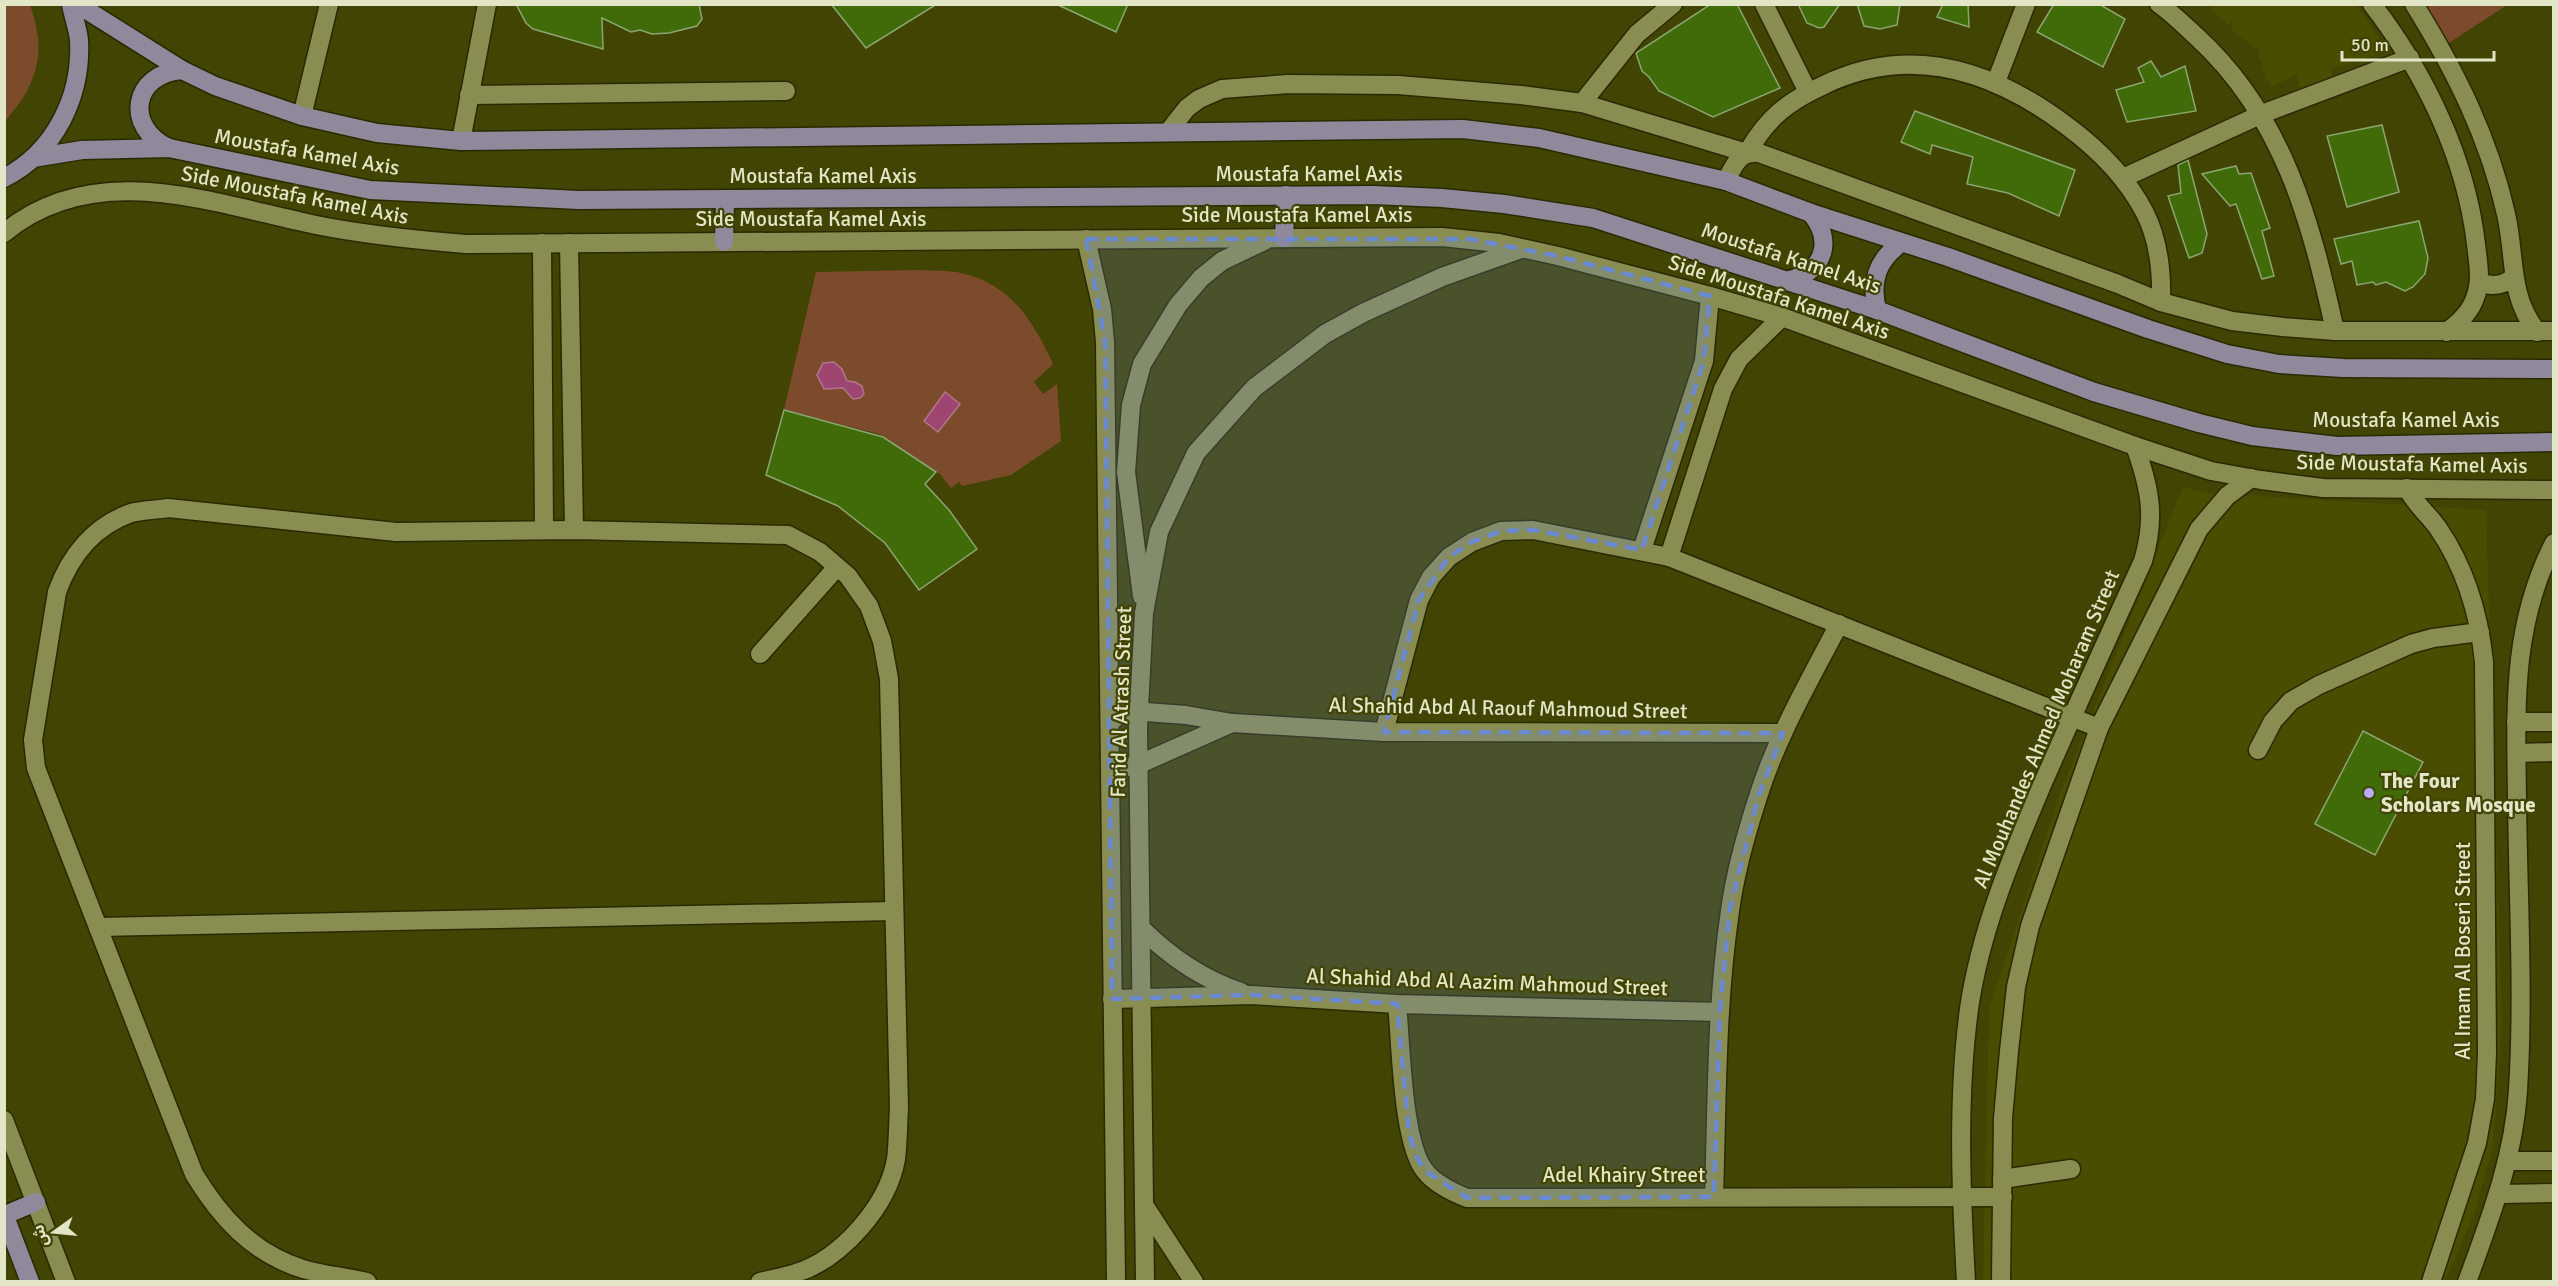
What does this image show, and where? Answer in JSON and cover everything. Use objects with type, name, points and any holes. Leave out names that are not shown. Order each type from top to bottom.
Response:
[{"type":"main road","points":[[4,178],[43,149],[65,116],[78,78],[79,39],[71,4]]},
{"type":"main road","name":"Moustafa Kamel Axis","points":[[77,4],[182,70],[214,86],[302,116],[376,133],[461,141],[1463,129],[1539,138],[1726,181],[1811,213],[2227,354],[2279,364],[2343,368],[2553,369]]},
{"type":"main road","points":[[169,148],[156,142],[145,131],[140,117],[139,103],[144,89],[154,78],[167,71],[182,70]]},
{"type":"main road","name":"Moustafa Kamel Axis","points":[[33,158],[82,150],[169,148],[370,190],[508,199],[1286,195],[1442,198],[1504,204],[1593,218],[1877,310],[2094,392],[2252,436],[2337,446],[2553,442]]},
{"type":"main road","points":[[1278,238],[1286,195]]},
{"type":"main road","points":[[724,242],[726,199]]},
{"type":"main road","points":[[1790,280],[1802,277],[1812,270],[1820,260],[1824,248],[1824,235],[1819,223],[1811,213]]},
{"type":"main road","points":[[1877,310],[1874,285],[1877,272],[1882,260],[1901,243]]},
{"type":"main road","points":[[30,1281],[5,1214],[36,1202]]},
{"type":"street","points":[[302,116],[329,4]]},
{"type":"street","points":[[461,141],[488,4]]},
{"type":"street","points":[[1582,103],[1636,34],[1673,4]]},
{"type":"street","points":[[1764,4],[1808,92]]},
{"type":"street","points":[[1996,82],[2026,4]]},
{"type":"street","points":[[2159,4],[2220,58],[2262,114],[2296,184],[2319,259],[2335,331]]},
{"type":"street","points":[[2372,4],[2410,58],[2450,142],[2473,218],[2479,282],[2470,309],[2446,332]]},
{"type":"street","points":[[2414,4],[2447,59],[2483,135],[2507,215],[2519,302],[2545,332]]},
{"type":"street","points":[[2123,178],[2262,114],[2410,58]]},
{"type":"street","points":[[1726,181],[1737,159],[1747,153],[1774,115],[1808,92],[1853,73],[1901,65],[1949,68],[1996,82],[2060,120],[2101,154],[2123,178],[2146,215],[2154,236],[2159,258],[2161,302]]},
{"type":"street","points":[[1168,132],[1176,119],[1199,99],[1212,92],[1233,87],[1398,85],[1521,95],[1582,103],[1747,153],[1759,153],[1830,177],[2161,302],[2232,321],[2335,331],[2545,332]]},
{"type":"street","points":[[469,95],[786,91]]},
{"type":"street","name":"Side Moustafa Kamel Axis","points":[[9,229],[36,211],[64,199],[99,192],[150,191],[226,203],[367,234],[466,244],[1442,237],[1470,239],[1523,249],[1710,296],[1782,317],[2136,446],[2211,471],[2323,488],[2553,490]]},
{"type":"street","points":[[1144,613],[1126,472],[1131,405],[1142,364],[1178,305],[1206,273],[1222,261],[1278,238]]},
{"type":"street","name":"Farid Al Atrash Street","points":[[1086,239],[1102,309],[1105,342],[1116,1281]]},
{"type":"street","points":[[542,243],[544,531]]},
{"type":"street","points":[[569,243],[574,530]]},
{"type":"street","name":"Farid Al Atrash Street","points":[[1145,1281],[1139,711],[1144,613],[1159,532],[1196,453],[1254,388],[1325,334],[1363,314],[1442,277],[1523,249]]},
{"type":"street","points":[[2479,282],[2486,285],[2501,285],[2514,277]]},
{"type":"street","points":[[1642,550],[1704,361],[1710,296]]},
{"type":"street","points":[[1669,557],[1723,389],[1739,359],[1782,317]]},
{"type":"street","name":"Al Mouhandes Ahmed Moharam Street","points":[[1966,1281],[1961,1195],[1964,1079],[1969,1008],[1978,965],[1999,894],[2072,717],[2143,561],[2149,540],[2150,498],[2136,446]]},
{"type":"street","points":[[2001,1281],[2003,1118],[2016,987],[2030,926],[2099,728],[2199,529],[2222,501],[2251,478]]},
{"type":"street","name":"Al Imam Al Boseri Street","points":[[2407,489],[2421,510],[2434,522],[2456,559],[2473,598],[2480,632],[2484,683],[2487,1042],[2485,1099],[2477,1143],[2431,1281]]},
{"type":"street","points":[[367,1281],[303,1269],[269,1254],[238,1233],[213,1206],[194,1174],[36,768],[33,740],[57,592],[73,557],[99,530],[131,513],[168,508],[396,532],[574,530],[788,535],[820,552],[848,576],[869,606],[882,641],[889,679],[899,1108],[896,1160],[884,1194],[863,1226],[834,1252],[798,1273],[760,1281]]},
{"type":"street","points":[[1384,732],[1419,600],[1431,577],[1449,557],[1472,542],[1501,531],[1533,530],[1669,557],[2099,728]]},
{"type":"street","points":[[2467,1281],[2499,1194],[2514,1127],[2520,1056],[2516,681],[2525,619],[2534,589],[2553,543]]},
{"type":"street","points":[[760,654],[837,567]]},
{"type":"street","points":[[1714,1197],[1720,1012],[1726,940],[1740,859],[1759,795],[1783,733],[1839,624]]},
{"type":"street","points":[[2258,750],[2272,722],[2291,701],[2319,685],[2411,644],[2433,638],[2480,632]]},
{"type":"street","points":[[2484,683],[2516,681]]},
{"type":"street","name":"Al Shahid Abd Al Raouf Mahmoud Street","points":[[1110,723],[1126,712],[1139,711],[1186,715],[1232,723],[1384,732],[1783,733]]},
{"type":"street","points":[[2516,722],[2553,722]]},
{"type":"street","name":"Al Shahid Abd Al Raouf Mahmoud Street","points":[[1139,765],[1232,723]]},
{"type":"street","points":[[2517,753],[2553,752]]},
{"type":"street","points":[[1110,758],[1120,766],[1139,765]]},
{"type":"street","points":[[98,927],[894,911]]},
{"type":"street","name":"Al Shahid Abd Al Aazim Mahmoud Street","points":[[1141,928],[1160,947],[1203,976],[1251,995]]},
{"type":"street","name":"Al Shahid Abd Al Aazim Mahmoud Street","points":[[1113,999],[1251,995],[1397,1004],[1720,1012]]},
{"type":"street","name":"Adel Khairy Street","points":[[1397,1004],[1409,1134],[1416,1156],[1425,1171],[1447,1189],[1467,1198],[1961,1195],[2003,1188],[2071,1169]]},
{"type":"street","points":[[4,1120],[66,1281]]},
{"type":"street","points":[[2507,1161],[2553,1161]]},
{"type":"street","points":[[2499,1194],[2553,1193]]},
{"type":"street","points":[[1144,1204],[1194,1281]]},
{"type":"highlighted area","points":[[1086,239],[1470,239],[1558,256],[1710,296],[1704,361],[1642,550],[1533,530],[1501,531],[1472,542],[1449,557],[1419,600],[1384,732],[1783,733],[1759,795],[1730,909],[1720,1012],[1714,1197],[1467,1198],[1425,1171],[1416,1156],[1409,1134],[1397,1004],[1251,995],[1112,999],[1105,342]]},
{"type":"shaded area","points":[[5,4],[30,5],[38,38],[38,53],[32,80],[25,94],[5,121]]},
{"type":"shaded area","points":[[2210,5],[2356,5],[2388,51],[2332,68],[2332,81],[2301,89],[2296,75],[2271,87],[2268,80],[2264,82],[2266,75],[2261,67],[2263,63],[2258,56],[2260,52],[2230,28],[2234,22],[2228,25],[2211,10],[2214,8]]},
{"type":"shaded area","points":[[2414,5],[2507,5],[2441,48]]},
{"type":"shaded area","points":[[919,270],[961,273],[978,278],[1007,295],[1028,319],[1053,364],[1034,382],[1043,394],[1057,384],[1061,441],[1011,475],[962,486],[959,482],[951,488],[940,474],[879,434],[784,410],[816,272]]},
{"type":"shaded area","points":[[834,362],[842,369],[847,381],[862,386],[864,394],[860,398],[853,399],[843,388],[824,389],[817,375],[823,363]]},
{"type":"shaded area","points":[[945,392],[960,404],[938,432],[924,421]]},
{"type":"shaded area","points":[[2183,487],[2209,493],[2486,510],[2502,1021],[2493,1146],[2474,1215],[2445,1281],[1983,1282],[1989,1010],[2059,796]]},
{"type":"building","points":[[516,4],[699,4],[702,19],[697,26],[669,33],[652,34],[640,30],[631,32],[602,18],[603,49],[533,29],[526,23]]},
{"type":"building","points":[[831,4],[937,4],[866,48]]},
{"type":"building","points":[[1056,4],[1128,4],[1116,32]]},
{"type":"building","points":[[1711,4],[1737,4],[1780,88],[1713,117],[1659,91],[1642,71],[1636,53]]},
{"type":"building","points":[[1798,4],[1840,4],[1824,27],[1819,28],[1807,23]]},
{"type":"building","points":[[1857,4],[1900,4],[1897,25],[1880,29],[1864,26]]},
{"type":"building","points":[[1943,4],[1968,4],[1969,27],[1937,17]]},
{"type":"building","points":[[2054,4],[2099,4],[2125,19],[2103,67],[2037,32]]},
{"type":"building","points":[[2151,61],[2161,77],[2185,66],[2196,111],[2127,122],[2116,90],[2144,82],[2138,68]]},
{"type":"building","points":[[1915,111],[2075,170],[2059,216],[2008,193],[1967,184],[1973,157],[1932,145],[1930,154],[1901,142]]},
{"type":"building","points":[[2382,125],[2399,192],[2347,207],[2327,136]]},
{"type":"building","points":[[2188,160],[2207,234],[2202,253],[2189,258],[2168,196],[2181,193],[2178,165]]},
{"type":"building","points":[[2236,166],[2239,174],[2251,173],[2270,228],[2262,231],[2274,276],[2262,279],[2236,204],[2230,206],[2202,174]]},
{"type":"building","points":[[2419,221],[2428,258],[2425,274],[2413,287],[2405,291],[2386,282],[2376,285],[2373,282],[2357,285],[2352,261],[2341,264],[2334,239]]},
{"type":"building","points":[[784,410],[883,437],[936,472],[925,484],[949,510],[977,549],[919,590],[885,543],[838,506],[766,475]]},
{"type":"building","name":"The Four Scholars Mosque","points":[[2363,731],[2423,762],[2375,855],[2315,824]]},
{"type":"place","name":"The Four Scholars Mosque","points":[[2369,793]]}]
